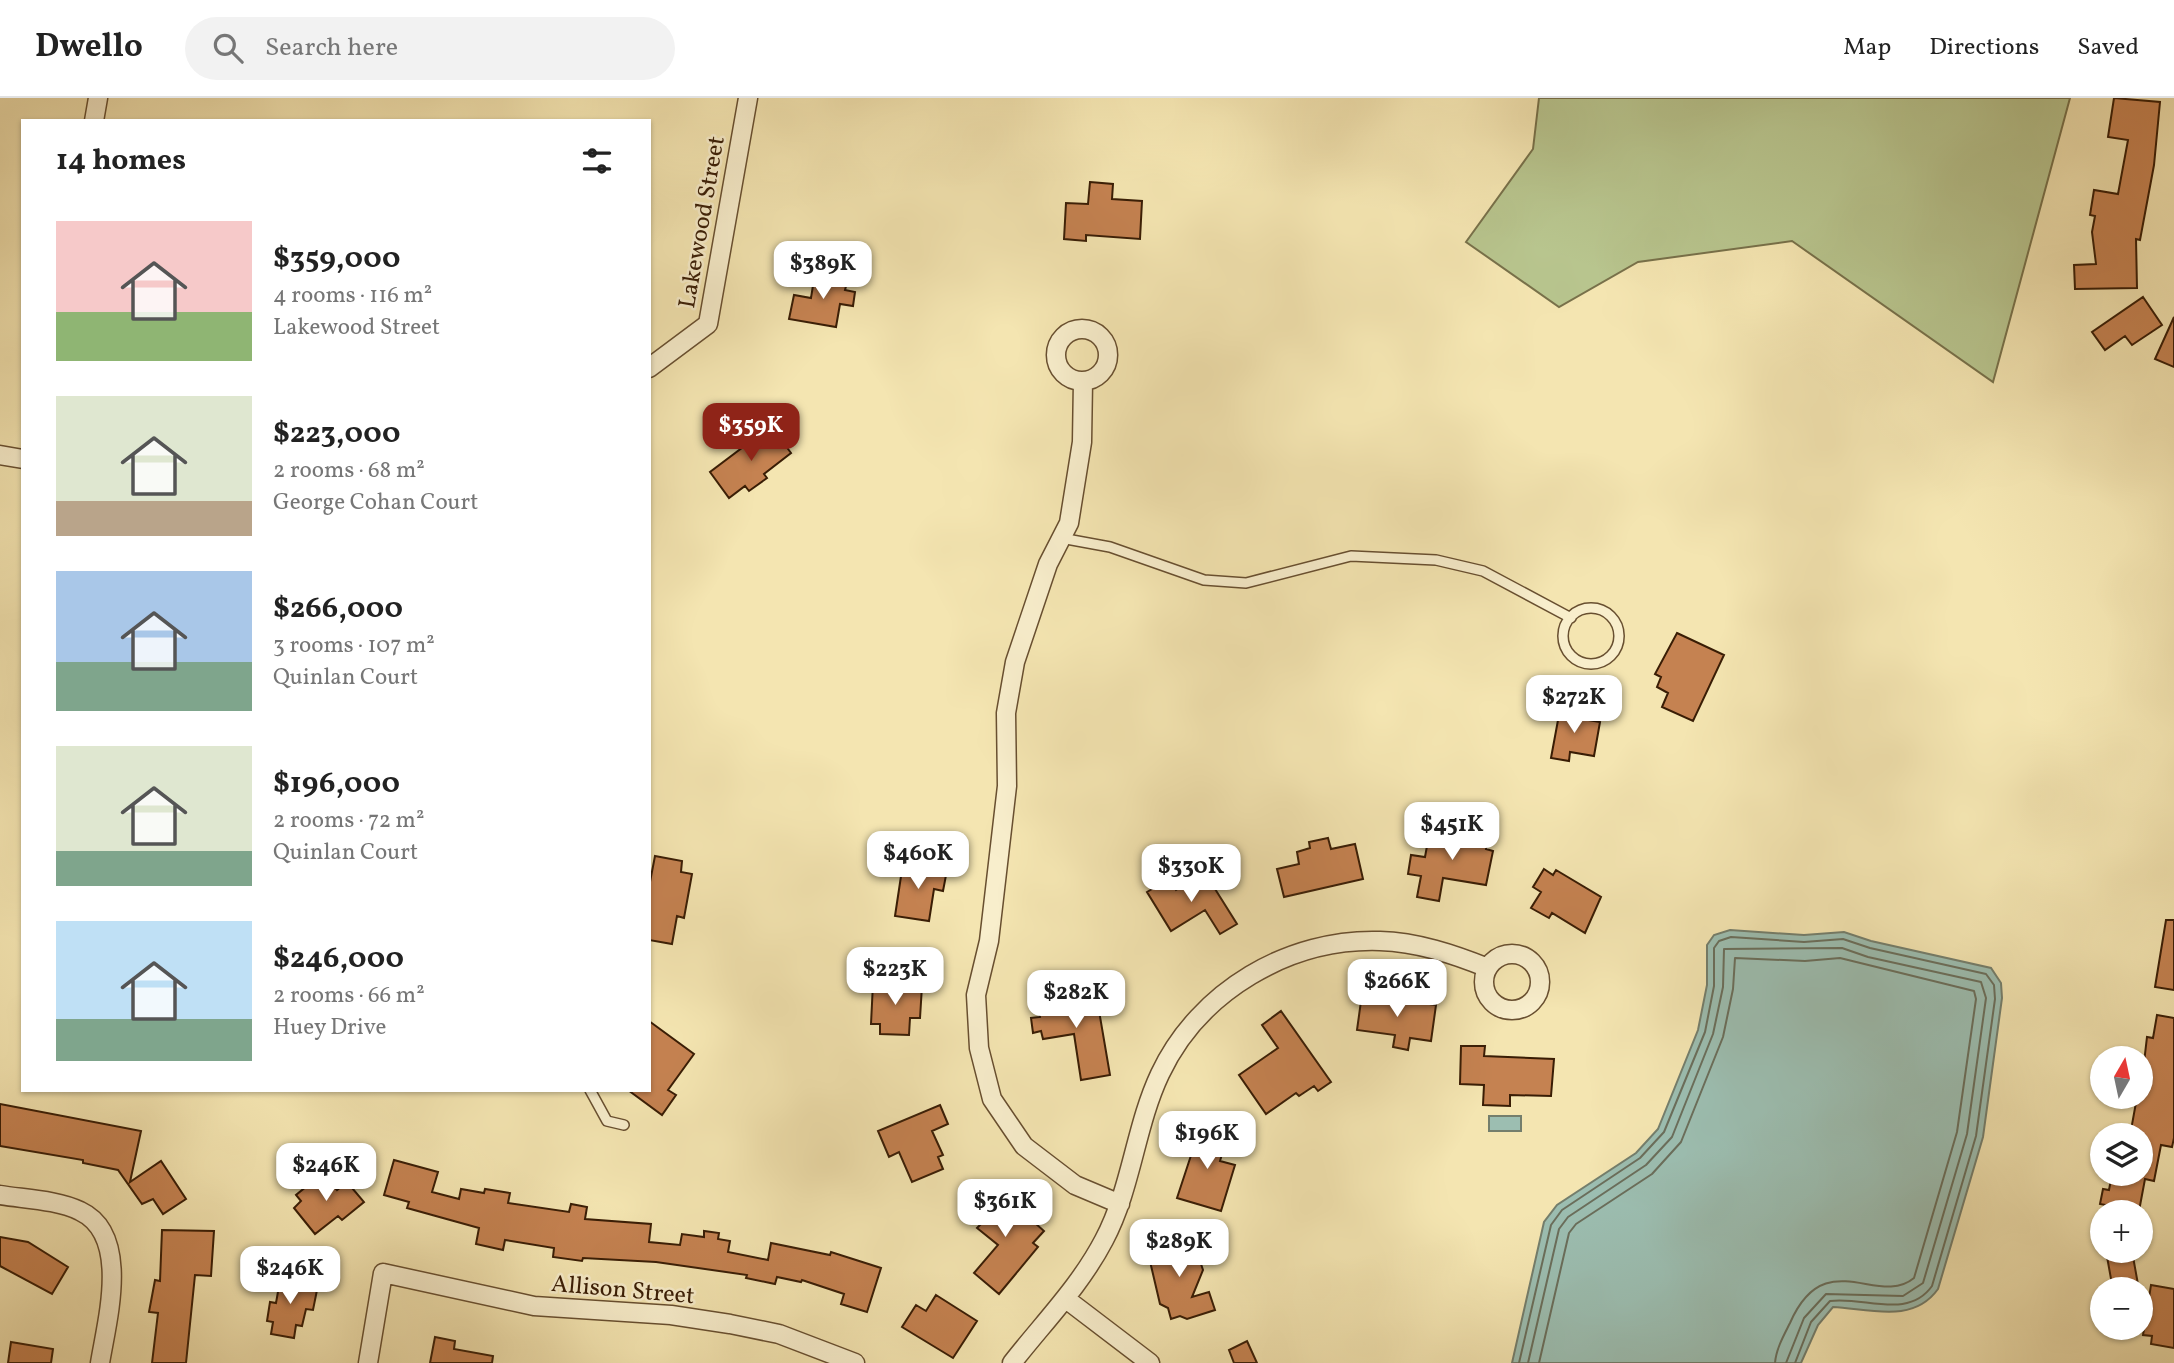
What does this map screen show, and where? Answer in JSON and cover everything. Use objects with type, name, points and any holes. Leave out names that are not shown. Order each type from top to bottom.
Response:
[{"type":"street","points":[[94,119],[97,98]]},
{"type":"street","name":"Lakewood Street","points":[[651,367],[708,324],[748,98]]},
{"type":"street","points":[[1083,381],[1082,442],[1069,523],[1048,564],[1015,662],[1006,713],[1007,786],[989,941],[976,995],[979,1048],[992,1099],[1024,1146],[1075,1185],[1120,1204]]},
{"type":"street","points":[[0,455],[21,459]]},
{"type":"street","points":[[1012,1363],[1066,1299],[1105,1239],[1120,1204],[1143,1120],[1161,1072],[1199,1018],[1227,989],[1276,960],[1353,942],[1380,941],[1417,945],[1454,954],[1488,968]]},
{"type":"street","points":[[0,1195],[81,1211],[104,1234],[111,1256],[111,1292],[100,1363]]},
{"type":"street","name":"Allison Street","points":[[368,1363],[383,1273],[534,1306],[671,1315],[730,1324],[779,1335],[855,1363]]},
{"type":"street","points":[[1066,1299],[1150,1363]]},
{"type":"lane","points":[[1061,538],[1110,547],[1204,580],[1246,583],[1351,556],[1436,560],[1483,571],[1571,618]]},
{"type":"lane","points":[[1586,609],[1604,612],[1611,617],[1619,634],[1615,651],[1609,658],[1591,664],[1582,663],[1568,652],[1563,634],[1571,618],[1586,609]]},
{"type":"lane","points":[[591,1092],[607,1121],[624,1125]]},
{"type":"green space","points":[[1539,98],[2070,98],[1993,382],[1792,241],[1638,262],[1559,307],[1466,242],[1533,149]]},
{"type":"water","points":[[1730,930],[1804,935],[1844,932],[1871,941],[1991,968],[2001,983],[2002,998],[1983,1137],[1938,1289],[1928,1300],[1904,1311],[1833,1307],[1818,1325],[1801,1363],[1512,1363],[1544,1222],[1557,1205],[1636,1153],[1658,1129],[1698,1030],[1707,985],[1707,945],[1714,935]]},
{"type":"water","points":[[1489,1116],[1521,1116],[1521,1131],[1489,1131]]},
{"type":"building","points":[[2114,98],[2160,102],[2154,165],[2140,240],[2136,239],[2137,288],[2075,289],[2074,265],[2096,264],[2092,232],[2095,216],[2090,215],[2094,190],[2118,194],[2128,140],[2108,137]]},
{"type":"building","points":[[1090,182],[1113,184],[1112,199],[1142,201],[1140,239],[1086,235],[1086,241],[1064,239],[1066,203],[1088,204]]},
{"type":"building","points":[[815,273],[848,279],[845,290],[855,292],[853,306],[840,304],[836,327],[789,319],[794,295],[811,298]]},
{"type":"building","points":[[2143,297],[2162,325],[2132,345],[2125,336],[2105,350],[2092,332]]},
{"type":"building","points":[[2174,317],[2174,367],[2155,359]]},
{"type":"building","points":[[771,426],[791,453],[764,474],[767,478],[749,491],[745,486],[729,498],[710,472]]},
{"type":"building","points":[[1677,633],[1724,655],[1693,721],[1662,707],[1668,693],[1657,687],[1661,677],[1655,674]]},
{"type":"building","points":[[1561,704],[1578,707],[1576,718],[1600,722],[1594,756],[1570,752],[1569,761],[1551,758]]},
{"type":"building","points":[[1453,828],[1489,834],[1486,849],[1493,851],[1486,885],[1443,878],[1439,901],[1417,897],[1421,876],[1408,874],[1411,855],[1425,857],[1429,835],[1451,839]]},
{"type":"building","points":[[1328,838],[1331,849],[1355,844],[1363,879],[1284,897],[1277,869],[1299,864],[1297,852],[1310,848],[1309,842]]},
{"type":"building","points":[[655,856],[682,861],[681,872],[692,874],[684,918],[677,916],[672,944],[651,940],[651,877]]},
{"type":"building","points":[[903,863],[947,870],[943,891],[934,889],[929,921],[895,916]]},
{"type":"building","points":[[1544,869],[1553,875],[1556,870],[1601,897],[1585,933],[1552,913],[1549,918],[1531,908],[1541,892],[1533,887]]},
{"type":"building","points":[[1205,873],[1237,924],[1220,934],[1205,910],[1171,931],[1147,892],[1169,879],[1176,890]]},
{"type":"building","points":[[2166,920],[2174,920],[2174,990],[2155,987]]},
{"type":"building","points":[[873,983],[922,986],[920,1018],[910,1018],[909,1035],[880,1034],[880,1024],[871,1024]]},
{"type":"building","points":[[1082,990],[1084,1002],[1097,999],[1110,1075],[1081,1080],[1074,1034],[1043,1039],[1041,1031],[1033,1033],[1031,1018],[1040,1017],[1037,1002],[1068,997],[1067,992]]},
{"type":"building","points":[[1362,994],[1436,1005],[1431,1041],[1410,1038],[1408,1050],[1393,1047],[1395,1035],[1357,1030]]},
{"type":"building","points":[[1281,1011],[1331,1082],[1318,1091],[1314,1086],[1299,1096],[1296,1093],[1266,1114],[1239,1075],[1278,1048],[1262,1025]]},
{"type":"building","points":[[2157,1015],[2174,1018],[2174,1138],[2172,1147],[2161,1145],[2154,1181],[2153,1123],[2132,1123],[2135,1110],[2153,1109],[2153,1046],[2146,1046],[2147,1037],[2153,1038]]},
{"type":"building","points":[[651,1022],[694,1054],[668,1090],[676,1095],[662,1115],[631,1092],[651,1092]]},
{"type":"building","points":[[1461,1046],[1485,1046],[1484,1056],[1554,1059],[1551,1096],[1510,1095],[1510,1106],[1483,1105],[1484,1085],[1460,1084]]},
{"type":"building","points":[[0,1104],[141,1131],[130,1182],[161,1161],[186,1199],[163,1214],[153,1199],[142,1204],[118,1170],[83,1163],[83,1160],[0,1146]]},
{"type":"building","points":[[940,1105],[948,1124],[932,1131],[943,1155],[938,1157],[943,1169],[912,1182],[899,1152],[889,1157],[878,1131]]},
{"type":"building","points":[[1201,1125],[1228,1134],[1220,1161],[1235,1165],[1221,1211],[1177,1198]]},
{"type":"building","points":[[394,1160],[438,1172],[432,1192],[459,1199],[461,1189],[484,1193],[485,1189],[510,1193],[508,1203],[569,1212],[571,1204],[587,1207],[585,1219],[651,1224],[649,1242],[680,1245],[682,1234],[704,1237],[704,1231],[719,1233],[718,1239],[730,1241],[728,1252],[768,1260],[771,1243],[830,1255],[831,1252],[881,1268],[867,1312],[841,1304],[844,1294],[802,1280],[801,1282],[777,1277],[775,1284],[746,1278],[747,1275],[656,1262],[583,1258],[582,1261],[553,1257],[554,1248],[505,1240],[503,1250],[476,1244],[479,1228],[407,1208],[409,1202],[384,1195]]},
{"type":"building","points":[[323,1173],[337,1190],[347,1182],[364,1202],[342,1220],[338,1216],[315,1234],[294,1208],[301,1201],[296,1195]]},
{"type":"building","points":[[2110,1186],[2144,1186],[2141,1200],[2101,1200],[2103,1189],[2109,1190]]},
{"type":"building","points":[[995,1187],[1044,1231],[1033,1243],[1038,1247],[999,1294],[974,1273],[998,1245],[977,1228],[981,1224],[971,1215]]},
{"type":"building","points":[[162,1230],[214,1231],[211,1276],[195,1275],[186,1363],[152,1363],[158,1313],[149,1312],[155,1280],[160,1281]]},
{"type":"building","points":[[1159,1234],[1196,1249],[1203,1270],[1192,1297],[1209,1292],[1215,1310],[1187,1319],[1180,1316],[1171,1319],[1168,1308],[1160,1304],[1149,1257]]},
{"type":"building","points":[[0,1237],[28,1242],[68,1267],[52,1294],[0,1266]]},
{"type":"building","points":[[2108,1263],[2134,1263],[2137,1277],[2111,1277]]},
{"type":"building","points":[[281,1275],[303,1279],[301,1288],[317,1290],[313,1310],[306,1309],[302,1326],[296,1325],[294,1338],[271,1334],[273,1322],[267,1321],[270,1302],[276,1303]]},
{"type":"building","points":[[2153,1285],[2174,1289],[2174,1348],[2151,1344]]},
{"type":"building","points":[[936,1295],[977,1321],[953,1358],[902,1327],[916,1305],[926,1311]]},
{"type":"building","points":[[435,1337],[455,1341],[454,1349],[493,1356],[492,1363],[430,1363]]},
{"type":"building","points":[[1247,1341],[1257,1363],[1234,1363],[1229,1350]]},
{"type":"building","points":[[11,1342],[53,1349],[51,1363],[8,1363]]}]
